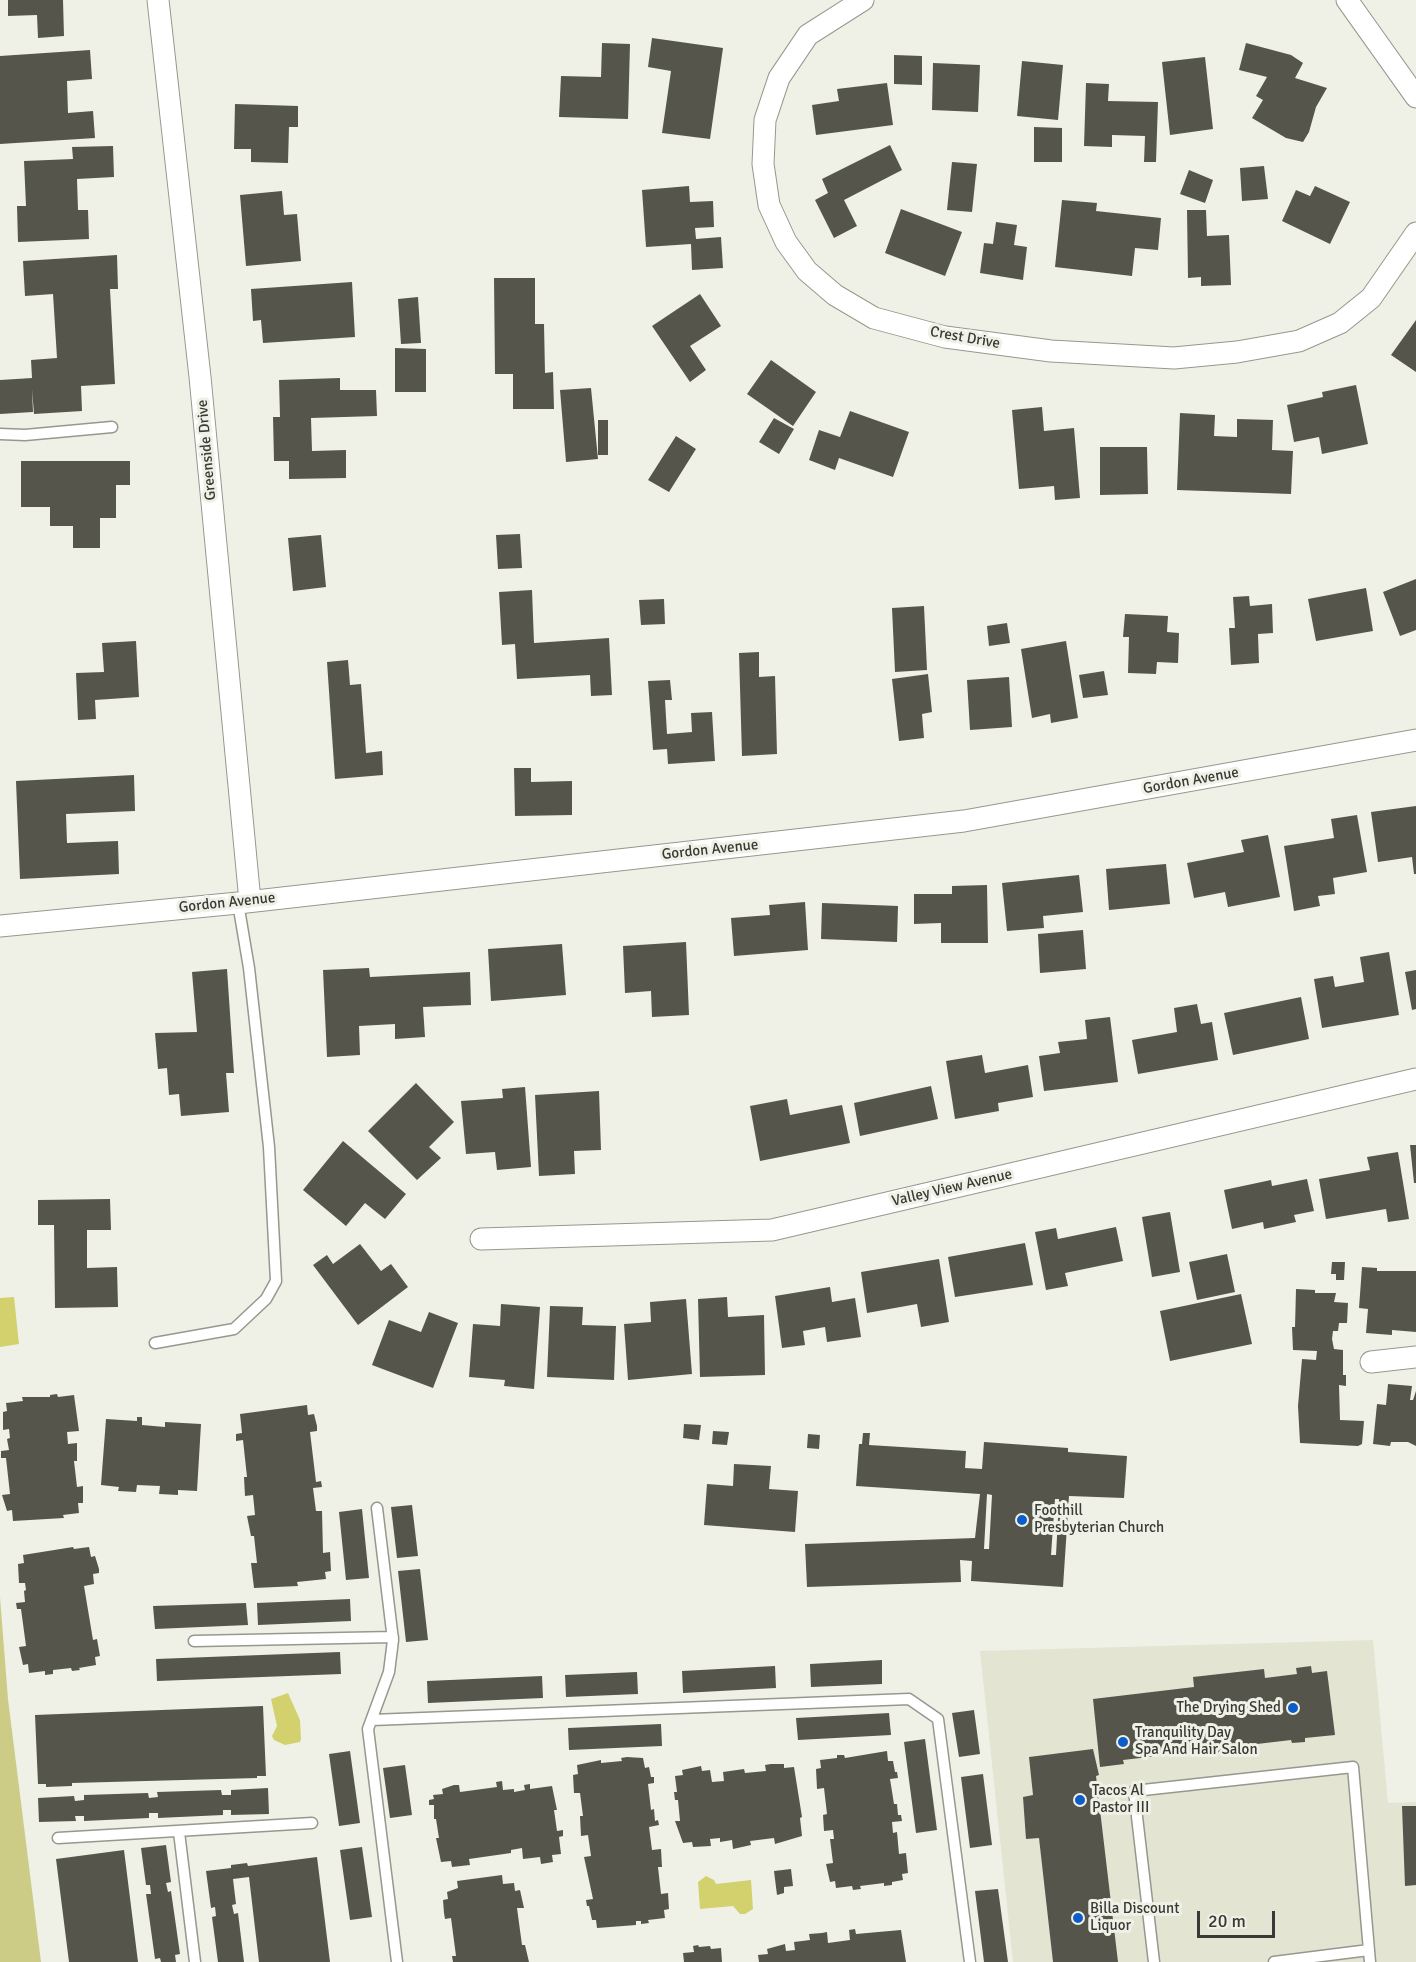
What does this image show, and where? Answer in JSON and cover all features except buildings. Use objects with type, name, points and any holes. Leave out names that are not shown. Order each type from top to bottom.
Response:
[{"type":"street","name":"Greenside Drive","points":[[158,0],[200,377],[244,902]]},
{"type":"street","name":"Crest Drive","points":[[863,0],[808,35],[779,78],[765,120],[763,164],[769,204],[786,242],[807,271],[835,295],[874,318],[945,337],[1051,351],[1174,358],[1237,352],[1299,341],[1340,323],[1371,298],[1415,230]]},
{"type":"street","points":[[1347,0],[1416,97]]},
{"type":"street","name":"Gordon Avenue","points":[[0,926],[244,902],[964,821],[1416,740]]},
{"type":"street","name":"Valley View Avenue","points":[[481,1239],[772,1230],[1416,1079]]},
{"type":"street","points":[[1371,1362],[1416,1357]]},
{"type":"lane","points":[[0,434],[25,435],[112,427]]},
{"type":"lane","points":[[155,1343],[234,1329],[266,1299],[276,1281],[269,1147],[244,902]]},
{"type":"lane","points":[[377,1508],[393,1637],[388,1672],[368,1729],[397,1962]]},
{"type":"lane","points":[[194,1641],[393,1637]]},
{"type":"lane","points":[[372,1720],[909,1700],[938,1719],[970,1962]]},
{"type":"lane","points":[[1154,1962],[1134,1791],[1353,1767],[1370,1962]]},
{"type":"lane","points":[[58,1838],[312,1823]]},
{"type":"lane","points":[[179,1832],[195,1962]]},
{"type":"lane","points":[[1274,1962],[1369,1950]]},
{"type":"shaded area","points":[[14,1297],[19,1344],[0,1347],[0,1298]]},
{"type":"shaded area","points":[[0,1597],[8,1699],[41,1962],[0,1962]]},
{"type":"shaded area","points":[[1373,1640],[1388,1803],[1416,1802],[1416,1962],[1013,1962],[980,1651]]},
{"type":"shaded area","points":[[288,1693],[300,1720],[301,1739],[300,1742],[285,1745],[274,1740],[272,1736],[277,1726],[271,1699]]},
{"type":"shaded area","points":[[706,1876],[714,1880],[716,1884],[751,1880],[753,1909],[740,1914],[733,1906],[700,1909],[698,1882]]},
{"type":"place","name":"Foothill Presbyterian Church","points":[[1022,1520]]},
{"type":"place","name":"The Drying Shed","points":[[1293,1708]]},
{"type":"place","name":"Tranquility Day Spa And Hair Salon","points":[[1123,1742]]},
{"type":"place","name":"Tacos Al Pastor III","points":[[1080,1800]]},
{"type":"place","name":"Billa Discount Liquor","points":[[1078,1918]]}]
